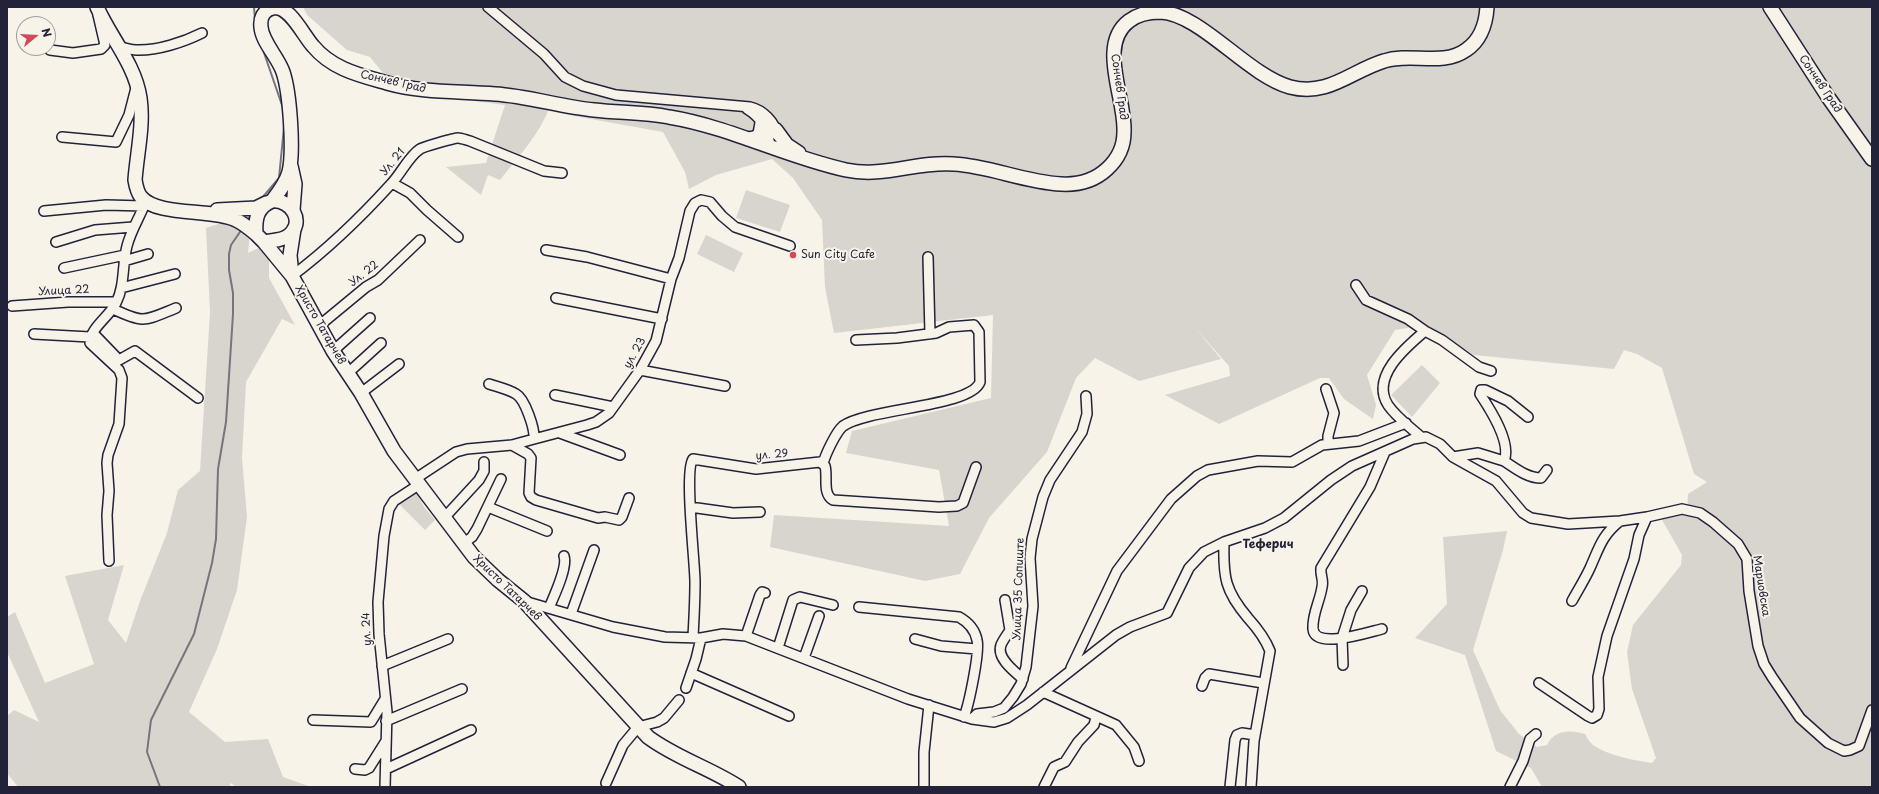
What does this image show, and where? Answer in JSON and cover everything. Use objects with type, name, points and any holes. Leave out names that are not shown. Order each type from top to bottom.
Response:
[{"type":"main road","name":"Сончев Град","points":[[290,160],[291,140],[285,79],[274,53],[263,36],[260,25],[262,16],[266,11],[272,8],[279,8],[288,13],[308,41],[329,61],[339,67],[365,77],[394,85],[428,91],[497,94],[590,110],[672,117],[709,126],[827,165],[861,172],[886,172],[943,163],[974,165],[1055,184],[1083,182],[1103,173],[1116,160],[1122,147],[1125,129],[1114,54],[1115,40],[1118,31],[1135,16],[1152,12],[1169,13],[1201,30],[1261,74],[1291,87],[1318,88],[1340,82],[1385,60],[1401,57],[1441,58],[1462,54],[1478,40],[1485,22],[1487,7]]},
{"type":"main road","name":"Сончев Град","points":[[1770,7],[1824,91],[1872,159]]},
{"type":"main road","points":[[97,8],[131,69],[140,98],[141,115],[135,180],[136,189],[145,203]]},
{"type":"main road","points":[[748,139],[755,138],[760,134],[762,123]]},
{"type":"main road","points":[[776,130],[787,144],[807,159]]},
{"type":"main road","points":[[269,202],[286,203],[293,210],[296,217],[294,229],[283,239],[260,238],[255,223],[258,212],[269,202],[286,178],[290,160]]},
{"type":"main road","points":[[290,160],[294,184],[293,210]]},
{"type":"main road","name":"Христо Татарчев","points":[[197,212],[249,209],[269,202]]},
{"type":"main road","name":"Христо Татарчев","points":[[145,203],[168,209],[197,212],[235,219],[260,238],[292,276],[333,351],[361,393],[394,451],[474,557],[484,568],[524,601],[638,727],[656,744],[720,774],[739,787]]},
{"type":"main road","name":"Христо Татарчев","points":[[292,276],[290,255],[294,229]]},
{"type":"street","points":[[488,7],[544,54],[566,76],[583,86],[616,95],[750,107],[760,111],[770,120],[776,130],[778,135],[776,142],[769,147]]},
{"type":"street","points":[[56,51],[73,53],[101,49],[105,44],[97,8]]},
{"type":"street","points":[[118,47],[144,50],[184,42],[202,33]]},
{"type":"street","points":[[62,137],[116,142],[129,115],[136,84]]},
{"type":"street","points":[[744,106],[756,115],[762,123],[768,136],[769,147]]},
{"type":"street","name":"Ул. 21","points":[[292,276],[309,263],[392,183],[419,149],[428,145],[457,138],[476,143],[544,170],[562,173]]},
{"type":"street","points":[[392,183],[410,193],[458,237]]},
{"type":"street","name":"ул. 23","points":[[417,482],[456,452],[467,449],[512,445],[596,422],[603,418],[613,407],[640,370],[656,341],[671,279],[679,258],[690,211],[696,203],[701,200],[710,202],[722,216],[735,227],[790,246]]},
{"type":"street","points":[[44,211],[145,203]]},
{"type":"street","points":[[109,561],[107,515],[109,491],[107,463],[108,455],[119,424],[122,378],[119,370],[90,343],[92,335],[115,306],[121,288],[124,258],[133,227],[145,203]]},
{"type":"street","points":[[56,242],[95,230],[133,227]]},
{"type":"street","name":"Ул. 22","points":[[320,325],[366,287],[378,280],[420,240]]},
{"type":"street","points":[[546,250],[587,257],[671,279]]},
{"type":"street","points":[[64,268],[148,254]]},
{"type":"street","points":[[928,257],[930,334]]},
{"type":"street","points":[[121,288],[175,274]]},
{"type":"street","points":[[1356,285],[1366,300],[1408,319],[1424,331],[1442,340],[1479,367],[1490,371]]},
{"type":"street","points":[[556,298],[662,319]]},
{"type":"street","name":"Улица 22","points":[[12,306],[68,302],[115,306],[134,319],[146,320],[176,308]]},
{"type":"street","points":[[333,351],[370,318]]},
{"type":"street","points":[[856,340],[897,338],[930,334],[949,327],[974,325],[977,327],[979,332],[980,357],[978,387],[960,398],[897,410],[844,425],[834,440],[823,464],[826,468],[827,495],[833,500],[939,507],[957,506],[963,503],[976,467]]},
{"type":"street","points":[[1424,331],[1397,358],[1388,372],[1383,383],[1387,404],[1421,437],[1432,439],[1453,457],[1478,453],[1504,461],[1535,478],[1540,478],[1547,470]]},
{"type":"street","points":[[34,334],[92,335],[120,360],[135,351],[198,398]]},
{"type":"street","points":[[348,373],[381,343]]},
{"type":"street","points":[[361,393],[399,364]]},
{"type":"street","points":[[640,370],[725,386]]},
{"type":"street","points":[[489,384],[516,394],[521,398],[534,430],[534,439]]},
{"type":"street","points":[[1326,388],[1334,413],[1328,436],[1328,443]]},
{"type":"street","points":[[1504,461],[1507,456],[1505,446],[1491,410],[1480,394],[1480,391],[1485,390],[1508,401],[1528,417]]},
{"type":"street","points":[[555,395],[613,407]]},
{"type":"street","name":"Улица 35 Сопиште","points":[[968,718],[977,714],[994,712],[1004,708],[1013,697],[1023,679],[1026,667],[1033,606],[1030,558],[1032,539],[1043,496],[1050,480],[1082,432],[1087,414],[1086,396]]},
{"type":"street","points":[[1070,671],[1117,571],[1171,499],[1196,476],[1208,470],[1258,461],[1292,462],[1328,443],[1359,441],[1406,424]]},
{"type":"street","points":[[559,432],[620,455]]},
{"type":"street","points":[[524,601],[613,627],[665,637],[697,638],[723,634],[746,636],[908,699],[968,718],[994,722],[1016,713],[1123,630],[1167,613],[1183,579],[1195,560],[1213,546],[1252,534],[1284,518],[1352,466],[1421,437]]},
{"type":"street","points":[[512,445],[528,454],[531,458],[528,493],[536,500],[598,518],[605,517],[619,520],[622,517],[629,498]]},
{"type":"street","points":[[1382,629],[1342,638],[1320,639],[1314,634],[1314,619],[1322,587],[1321,568],[1370,487],[1385,452]]},
{"type":"street","name":"Мариовска","points":[[1453,457],[1496,481],[1524,513],[1531,518],[1568,524],[1620,521],[1648,517],[1682,509],[1700,513],[1713,522],[1738,544],[1746,559],[1749,591],[1758,646],[1764,664],[1800,718],[1828,743],[1844,751],[1858,746],[1872,710]]},
{"type":"street","name":"ул. 29","points":[[686,688],[691,673],[697,638],[690,507],[690,466],[693,459],[756,469],[812,462],[823,464]]},
{"type":"street","points":[[444,517],[479,480],[484,471],[484,462]]},
{"type":"street","points":[[464,543],[472,537],[501,479]]},
{"type":"street","name":"ул. 24","points":[[385,787],[387,740],[378,602],[384,536],[389,509],[394,501],[417,482]]},
{"type":"street","points":[[488,507],[547,530]]},
{"type":"street","points":[[690,507],[733,513],[760,512]]},
{"type":"street","points":[[1539,683],[1588,716],[1592,718],[1597,715],[1599,709],[1598,677],[1607,636],[1634,559],[1640,535],[1648,517]]},
{"type":"street","points":[[1572,601],[1603,538],[1609,530],[1620,521]]},
{"type":"street","points":[[1224,542],[1223,562],[1226,583],[1232,597],[1260,632],[1267,642],[1270,651],[1263,683],[1251,787]]},
{"type":"street","points":[[571,614],[594,550]]},
{"type":"street","points":[[549,608],[564,569],[566,561],[564,556]]},
{"type":"street","points":[[1343,665],[1342,638],[1351,610],[1362,591]]},
{"type":"street","points":[[746,636],[760,595],[762,592],[765,593]]},
{"type":"street","points":[[778,648],[793,600],[800,597],[832,605]]},
{"type":"street","points":[[1005,600],[1010,630],[1001,645],[1000,651],[1010,667],[1023,679]]},
{"type":"street","points":[[858,607],[959,617],[973,629],[978,641],[968,718]]},
{"type":"street","points":[[804,658],[819,616]]},
{"type":"street","points":[[382,666],[448,639]]},
{"type":"street","points":[[915,639],[941,646],[977,649]]},
{"type":"street","points":[[691,673],[789,716]]},
{"type":"street","points":[[1202,686],[1205,678],[1209,674],[1263,683]]},
{"type":"street","points":[[386,721],[462,689]]},
{"type":"street","points":[[1043,692],[1116,725],[1134,747],[1139,761]]},
{"type":"street","points":[[313,720],[371,722],[385,699]]},
{"type":"street","points":[[606,783],[623,745],[638,727],[657,722],[664,718],[679,700]]},
{"type":"street","points":[[924,787],[924,752],[929,705]]},
{"type":"street","points":[[1044,787],[1049,774],[1054,767],[1065,762],[1078,742],[1094,726],[1096,717]]},
{"type":"street","points":[[386,769],[471,730]]},
{"type":"street","points":[[1230,787],[1234,740],[1237,735],[1242,733],[1256,735]]},
{"type":"street","points":[[1510,787],[1523,761],[1530,739],[1536,734]]},
{"type":"street","points":[[355,769],[365,770],[369,768],[387,740]]},
{"type":"shaded area","points":[[303,7],[1872,7],[1872,787],[1542,787],[1531,768],[1496,751],[1465,655],[1415,638],[1447,604],[1443,537],[1507,531],[1503,550],[1473,650],[1500,710],[1519,734],[1537,747],[1547,745],[1554,736],[1559,733],[1574,732],[1585,734],[1589,741],[1602,750],[1628,759],[1652,763],[1656,758],[1632,689],[1627,652],[1633,625],[1681,565],[1682,555],[1661,518],[1682,514],[1687,515],[1688,494],[1707,482],[1694,474],[1662,368],[1637,354],[1624,350],[1614,369],[1474,355],[1426,325],[1395,330],[1367,375],[1376,405],[1373,419],[1344,399],[1329,378],[1320,378],[1219,424],[1165,395],[1230,376],[1229,366],[1196,329],[1221,359],[1139,381],[1095,358],[1076,378],[1047,452],[989,518],[960,574],[925,581],[770,547],[774,515],[949,526],[939,470],[846,453],[852,431],[991,398],[993,315],[834,333],[825,287],[822,220],[793,178],[772,159],[716,175],[689,189],[685,172],[663,132],[574,116],[550,106],[535,136],[500,180],[488,175],[481,195],[446,167],[486,163],[505,105],[429,95],[392,84],[370,57],[347,50],[307,15]]},
{"type":"shaded area","points":[[746,190],[790,205],[780,232],[736,218]]},
{"type":"shaded area","points":[[231,220],[250,233],[248,253],[269,243],[269,278],[295,325],[282,319],[246,382],[242,458],[247,517],[237,590],[217,649],[189,712],[225,742],[268,739],[283,777],[311,787],[236,787],[231,783],[229,787],[18,787],[7,773],[7,716],[14,710],[39,722],[7,652],[7,617],[15,612],[45,683],[94,664],[65,576],[124,565],[108,620],[126,643],[140,601],[167,533],[178,490],[200,471],[210,312],[206,228]]},
{"type":"shaded area","points":[[706,235],[743,253],[734,272],[697,254]]},
{"type":"shaded area","points":[[1422,365],[1440,383],[1412,417],[1391,395]]},
{"type":"shaded area","points":[[412,493],[417,493],[424,507],[435,520],[425,530],[398,503]]},
{"type":"waterway","points":[[254,7],[255,20]]},
{"type":"waterway","points":[[262,47],[284,111]]},
{"type":"waterway","points":[[262,198],[279,178],[284,127]]},
{"type":"waterway","points":[[246,222],[252,214]]},
{"type":"waterway","points":[[160,787],[147,752],[151,720],[194,634],[212,563],[216,539],[218,469],[226,422],[233,314],[233,293],[229,270],[229,254],[231,245],[242,229]]},
{"type":"place","name":"Sun City Cafe","points":[[793,255]]},
{"type":"district","name":"Теферич","points":[[1268,545]]}]
